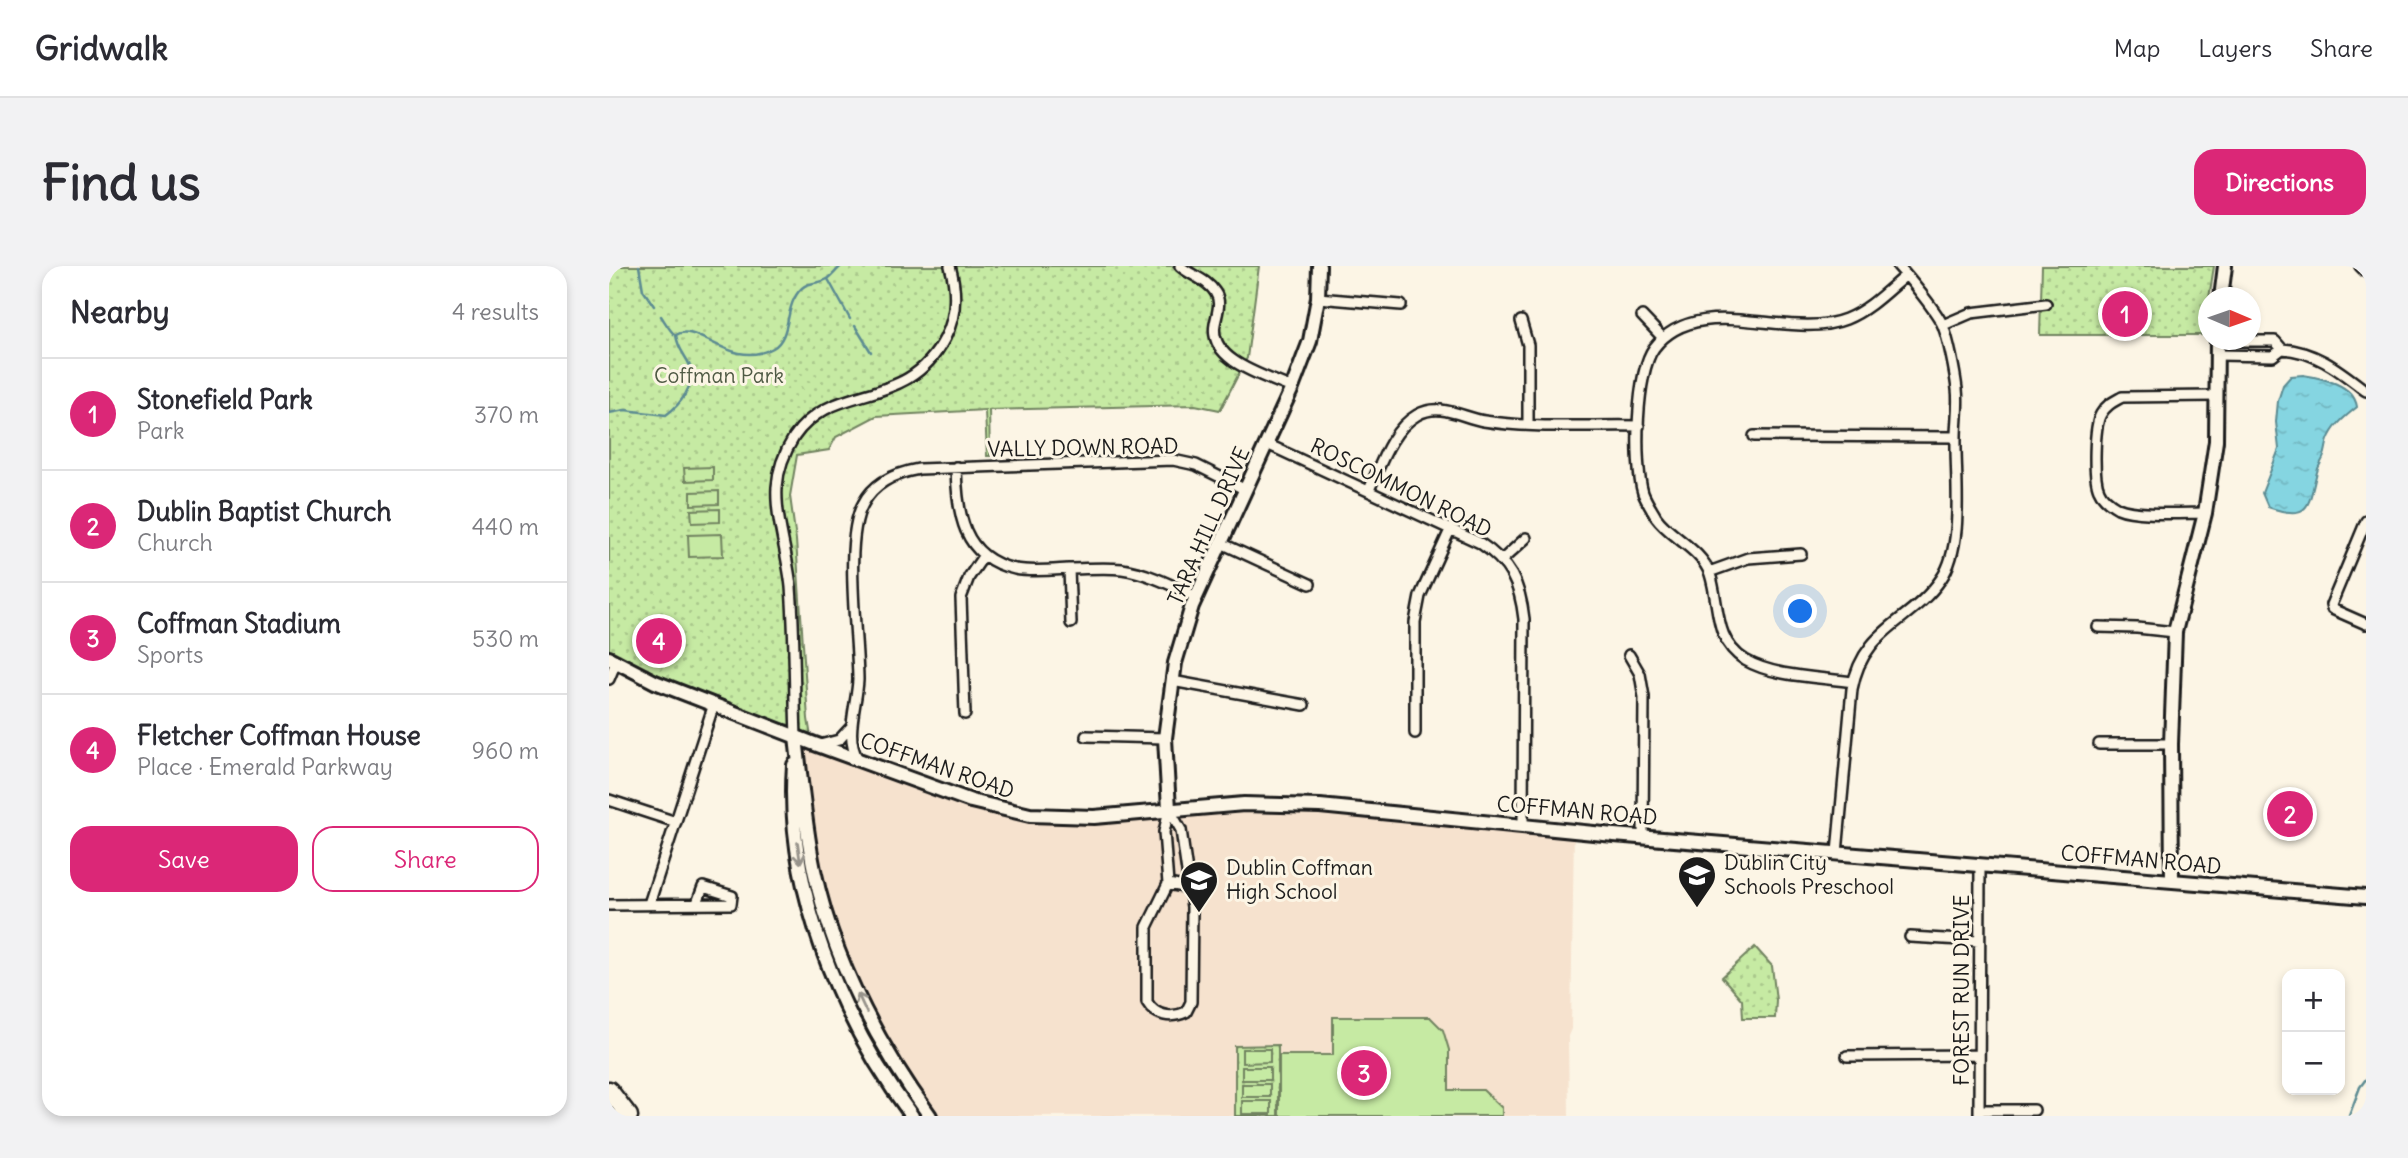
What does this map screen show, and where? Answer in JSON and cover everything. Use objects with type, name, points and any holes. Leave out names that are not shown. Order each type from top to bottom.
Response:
[{"type":"highway","points":[[609,1090],[629,1116]]},
{"type":"main road","name":"TARA HILL DRIVE","points":[[1169,809],[1165,738],[1172,681],[1192,606],[1247,490],[1310,341],[1318,298],[1319,266]]},
{"type":"main road","points":[[2222,287],[2225,266]]},
{"type":"main road","points":[[2172,881],[2171,744],[2175,632],[2206,513],[2216,441],[2217,350]]},
{"type":"main road","name":"COFFMAN ROAD","points":[[612,660],[655,682],[796,737],[971,801],[1014,813],[1094,817],[1169,809],[1274,804],[2366,897]]},
{"type":"main road","points":[[796,737],[792,791],[808,900],[818,935],[855,1026],[881,1072],[912,1116]]},
{"type":"main road","points":[[796,737],[814,870],[830,929],[856,992],[881,1042],[930,1116]]},
{"type":"street","points":[[796,737],[793,611],[777,497],[779,469],[793,439],[811,419],[834,405],[886,390],[906,381],[934,357],[950,328],[954,312],[955,293],[950,266]]},
{"type":"street","points":[[1180,266],[1215,291],[1218,298],[1214,327],[1216,343],[1225,356],[1292,388]]},
{"type":"street","points":[[1837,853],[1853,682],[1870,645],[1889,625],[1912,610],[1934,589],[1949,563],[1955,531],[1957,390],[1943,325],[1898,266]]},
{"type":"street","points":[[2360,266],[2366,272]]},
{"type":"street","points":[[1853,682],[1771,671],[1742,657],[1726,639],[1717,618],[1709,572],[1693,552],[1657,519],[1643,494],[1639,466],[1642,378],[1652,351],[1663,338],[1680,327],[1703,321],[1812,325],[1846,319],[1875,301],[1906,275]]},
{"type":"street","points":[[1318,298],[1401,305]]},
{"type":"street","points":[[1943,325],[1971,313],[2046,304]]},
{"type":"street","points":[[1642,316],[1663,338]]},
{"type":"street","points":[[1521,321],[1528,345],[1528,425]]},
{"type":"street","points":[[2261,341],[2275,341],[2282,349],[2297,351],[2326,362],[2366,391]]},
{"type":"street","points":[[2217,355],[2273,356],[2282,349]]},
{"type":"street","points":[[2206,513],[2120,509],[2106,500],[2095,477],[2097,428],[2099,416],[2108,404],[2122,397],[2216,396]]},
{"type":"street","points":[[1369,490],[1393,440],[1404,424],[1420,414],[1442,409],[1481,421],[1528,425],[1639,426]]},
{"type":"street","points":[[1754,436],[1956,437]]},
{"type":"street","name":"ROSCOMMON ROAD","points":[[1267,444],[1479,543],[1502,560],[1515,580],[1524,619],[1523,824]]},
{"type":"street","name":"VALLY DOWN ROAD","points":[[858,759],[852,740],[857,681],[853,543],[855,521],[869,494],[894,475],[919,469],[956,467],[1173,460],[1196,466],[1247,490]]},
{"type":"street","points":[[956,467],[960,519],[973,544],[999,564],[1014,569],[1107,568],[1135,572],[1198,597]]},
{"type":"street","points":[[2366,521],[2331,606],[2332,609],[2366,624]]},
{"type":"street","points":[[1415,733],[1415,622],[1425,584],[1450,530]]},
{"type":"street","points":[[1502,560],[1526,538]]},
{"type":"street","points":[[1221,543],[1310,584]]},
{"type":"street","points":[[1709,572],[1748,558],[1801,554]]},
{"type":"street","points":[[965,714],[961,598],[968,577],[984,555]]},
{"type":"street","points":[[1069,569],[1071,623]]},
{"type":"street","points":[[2098,627],[2175,632]]},
{"type":"street","points":[[1629,656],[1640,674],[1644,697],[1643,837]]},
{"type":"street","points":[[609,679],[612,660]]},
{"type":"street","points":[[1172,681],[1304,705]]},
{"type":"street","points":[[649,904],[714,704]]},
{"type":"street","points":[[820,746],[844,736],[854,719]]},
{"type":"street","points":[[1086,736],[1165,738]]},
{"type":"street","points":[[2099,744],[2171,744]]},
{"type":"street","points":[[609,800],[675,822]]},
{"type":"street","points":[[1169,809],[1181,830],[1192,907],[1190,1006],[1183,1014],[1160,1015],[1151,1009],[1147,1002],[1146,933],[1148,921],[1168,884],[1164,832],[1169,809]]},
{"type":"street","name":"FOREST RUN DRIVE","points":[[1979,1113],[1980,865]]},
{"type":"street","points":[[1168,884],[1189,888]]},
{"type":"street","points":[[609,905],[697,903]]},
{"type":"street","points":[[1910,937],[1979,942]]},
{"type":"street","points":[[1847,1056],[1979,1055]]},
{"type":"street","points":[[1979,1113],[2034,1110]]},
{"type":"shaded area","name":"Dublin Coffman High School","points":[[796,737],[1030,815],[1244,804],[1574,830],[1571,1029],[1568,1036],[1569,1116],[930,1116],[916,1096],[830,929]]},
{"type":"green space","name":"Coffman Park","points":[[609,266],[1259,266],[1247,358],[1220,410],[1195,405],[989,410],[990,456],[987,456],[985,410],[876,416],[836,437],[829,450],[797,455],[790,496],[812,743],[609,658]]},
{"type":"green space","points":[[2042,266],[2214,266],[2211,287],[2198,287],[2198,335],[2040,335]]},
{"type":"green space","points":[[713,467],[713,480],[685,481],[684,468]]},
{"type":"green space","points":[[719,491],[719,504],[691,505],[691,492]]},
{"type":"green space","points":[[720,509],[720,522],[692,523],[691,510]]},
{"type":"green space","points":[[722,534],[723,556],[689,557],[688,535]]},
{"type":"green space","points":[[1755,947],[1772,966],[1775,1018],[1743,1018],[1742,1000],[1722,977]]},
{"type":"green space","points":[[1333,1017],[1430,1017],[1443,1030],[1449,1050],[1449,1090],[1483,1090],[1502,1108],[1502,1116],[1279,1116],[1279,1055],[1333,1055]]},
{"type":"green space","points":[[1278,1045],[1278,1116],[1235,1116],[1235,1046]]},
{"type":"green space","points":[[1242,1049],[1270,1049],[1270,1062],[1242,1063]]},
{"type":"green space","points":[[1242,1067],[1270,1067],[1270,1080],[1242,1080]]},
{"type":"green space","points":[[1242,1084],[1270,1084],[1270,1097],[1242,1097]]},
{"type":"green space","points":[[1242,1101],[1271,1101],[1271,1114],[1242,1114]]},
{"type":"water","points":[[2303,375],[2327,380],[2343,388],[2355,399],[2357,407],[2330,435],[2305,508],[2293,512],[2282,511],[2268,507],[2262,493],[2279,449],[2276,422],[2283,385],[2291,376]]},
{"type":"waterway","points":[[639,266],[643,290],[654,306]]},
{"type":"waterway","points":[[609,413],[625,410],[666,415],[677,406],[689,387],[691,373],[676,335],[684,332],[694,334],[743,354],[773,348],[782,339],[791,305],[798,292],[806,285],[829,278],[841,266]]},
{"type":"waterway","points":[[828,279],[850,319]]},
{"type":"waterway","points":[[661,316],[675,335]]},
{"type":"waterway","points":[[855,326],[871,352]]},
{"type":"waterway","points":[[2349,1116],[2360,1087],[2366,1079]]},
{"type":"place","name":"Stonefield Park","points":[[2125,314]]},
{"type":"place","name":"Fletcher Coffman House","points":[[659,641]]},
{"type":"place","name":"Dublin Baptist Church","points":[[2290,814]]},
{"type":"place","name":"Dublin City Schools Preschool","points":[[1697,909]]},
{"type":"place","name":"Dublin Coffman High School","points":[[1199,914]]},
{"type":"place","name":"Coffman Stadium","points":[[1364,1073]]}]
